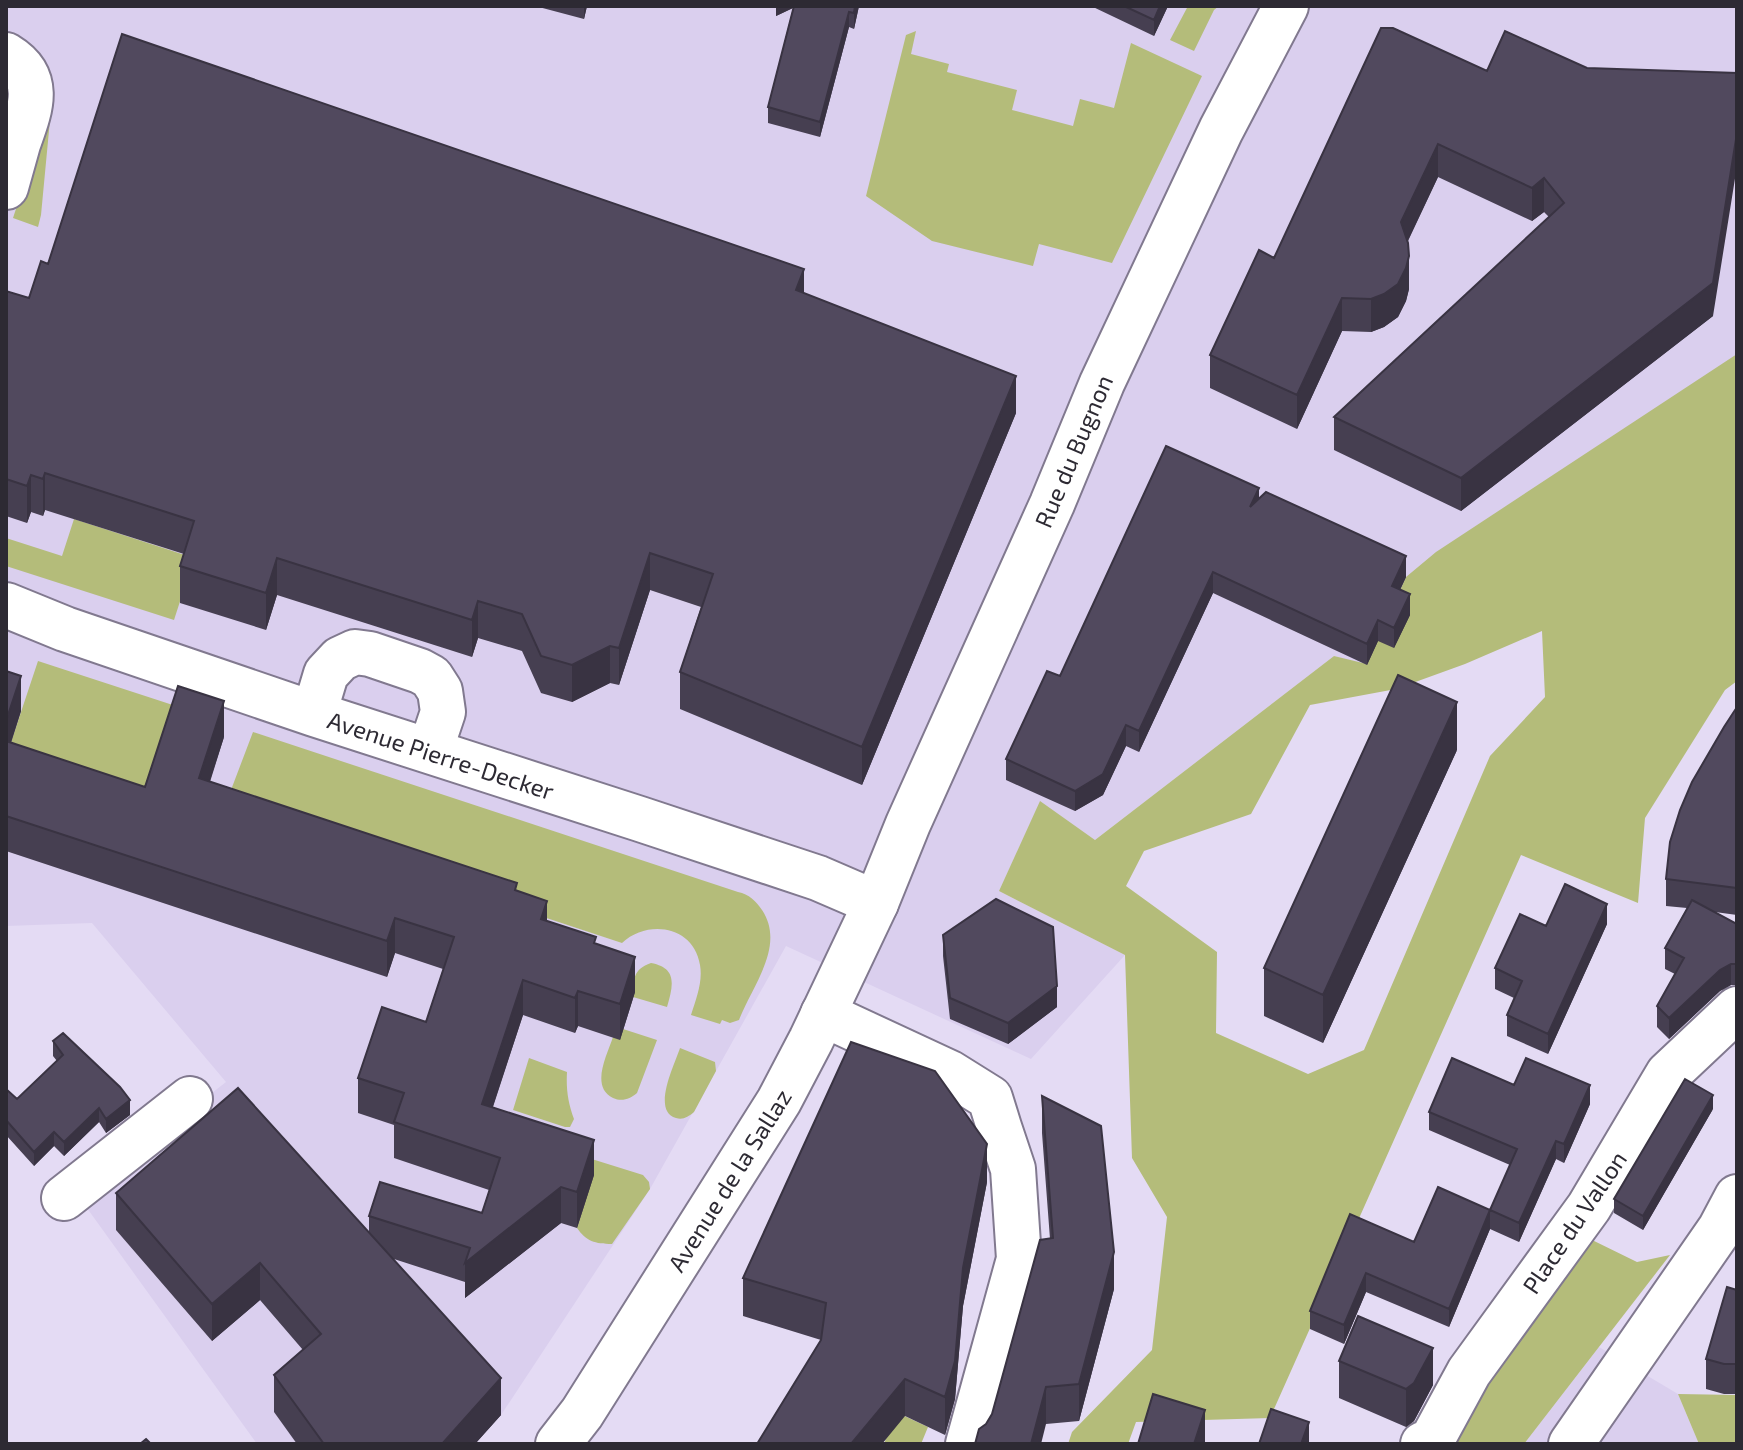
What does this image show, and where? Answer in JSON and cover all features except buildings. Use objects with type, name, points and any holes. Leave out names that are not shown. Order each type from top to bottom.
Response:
[{"type":"street","name":"Rue du Bugnon","points":[[876,903],[1102,383],[1221,130],[1286,6]]},
{"type":"street","points":[[6,55],[21,65],[29,81],[32,99],[6,187]]},
{"type":"street","name":"Avenue Pierre-Decker","points":[[6,605],[65,629],[314,714],[818,878],[876,903]]},
{"type":"street","points":[[314,714],[326,674],[340,659],[355,652],[383,658],[431,677],[440,691],[443,712],[430,751]]},
{"type":"street","name":"Avenue de la Sallaz","points":[[558,1444],[582,1413],[779,1101],[876,903]]},
{"type":"street","name":"Place du Vallon","points":[[1423,1444],[1432,1440],[1469,1372],[1589,1207],[1668,1074],[1737,1009]]},
{"type":"street","points":[[823,1014],[950,1073],[990,1098],[1013,1169],[1019,1259],[968,1444]]},
{"type":"street","points":[[64,1198],[190,1099]]},
{"type":"street","points":[[1571,1444],[1720,1229],[1737,1197]]},
{"type":"shaded area","points":[[6,6],[1737,6],[1737,402],[1367,665],[1334,656],[1095,840],[1040,802],[999,891],[1125,955],[1031,1059],[786,946],[650,1189],[501,1415],[475,1444],[257,1444],[79,1197],[226,1082],[92,923],[6,926]]},
{"type":"shaded area","points":[[1599,1347],[1678,1394],[1699,1444],[1524,1444]]},
{"type":"green space","points":[[1188,6],[1219,6],[1214,10],[1194,51],[1170,40]]},
{"type":"green space","points":[[916,31],[911,54],[949,64],[947,72],[1017,90],[1012,110],[1073,126],[1080,99],[1114,108],[1131,43],[1202,76],[1112,263],[1039,244],[1033,266],[932,241],[866,196],[906,35]]},
{"type":"green space","points":[[45,120],[50,120],[38,227],[13,218]]},
{"type":"green space","points":[[1737,354],[1737,681],[1725,690],[1645,818],[1638,903],[1521,855],[1270,1418],[1136,1422],[1128,1444],[1068,1444],[1072,1432],[1152,1350],[1167,1217],[1132,1158],[1125,955],[999,891],[1040,801],[1095,840],[1334,656],[1367,664],[1406,577],[1436,552]],"holes":[[[1542,631],[1545,697],[1490,756],[1364,1050],[1308,1074],[1216,1033],[1217,952],[1126,886],[1144,851],[1251,814],[1310,705],[1396,689]]]},
{"type":"green space","points":[[74,519],[194,558],[174,620],[6,566],[6,538],[62,556]]},
{"type":"green space","points":[[38,661],[182,708],[145,822],[6,757]]},
{"type":"green space","points":[[253,732],[749,896],[762,910],[768,924],[769,952],[739,1020],[730,1023],[722,1020],[720,1024],[691,1015],[700,984],[700,965],[689,942],[668,930],[644,931],[622,943],[223,811]]},
{"type":"green space","points":[[651,963],[660,965],[670,974],[672,985],[667,1007],[633,997],[635,976],[641,968]]},
{"type":"green space","points":[[623,1029],[657,1040],[637,1093],[620,1100],[606,1093],[601,1079],[613,1037],[619,1039]]},
{"type":"green space","points":[[680,1048],[715,1062],[716,1071],[694,1112],[681,1119],[669,1114],[665,1106],[667,1086]]},
{"type":"green space","points":[[529,1058],[567,1072],[568,1096],[574,1119],[570,1127],[513,1110]]},
{"type":"green space","points":[[518,1136],[643,1175],[650,1189],[612,1244],[592,1241],[577,1228],[593,1175]]},
{"type":"green space","points":[[1588,1238],[1637,1262],[1670,1255],[1524,1444],[1430,1444]]},
{"type":"green space","points":[[1678,1394],[1737,1395],[1737,1444],[1699,1444]]},
{"type":"green space","points":[[896,1412],[928,1427],[921,1444],[884,1444]]}]
